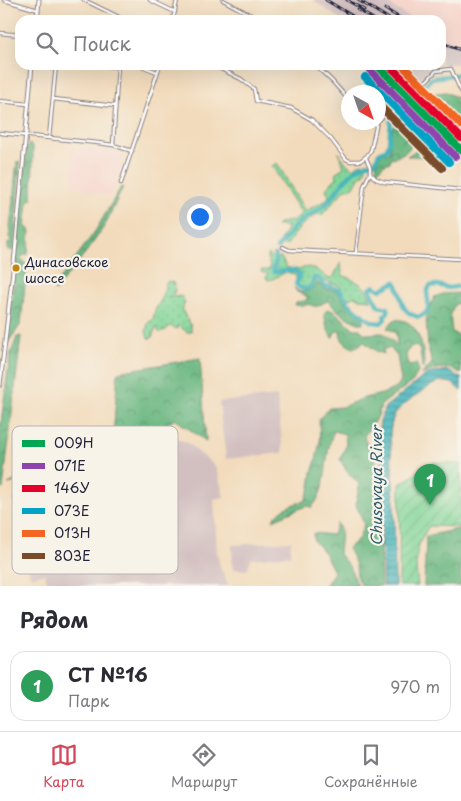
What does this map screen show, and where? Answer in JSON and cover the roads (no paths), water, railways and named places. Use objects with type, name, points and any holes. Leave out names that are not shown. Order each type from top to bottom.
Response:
[{"type":"street","points":[[4,0],[38,10]]},
{"type":"street","points":[[38,15],[39,0]]},
{"type":"street","points":[[84,0],[115,15]]},
{"type":"street","points":[[150,0],[175,12]]},
{"type":"street","points":[[174,15],[177,0]]},
{"type":"street","points":[[223,0],[251,15]]},
{"type":"street","points":[[0,33],[15,34]]},
{"type":"street","points":[[446,69],[450,68],[453,71],[461,91]]},
{"type":"street","points":[[0,385],[15,252],[31,70]]},
{"type":"street","points":[[49,138],[56,70]]},
{"type":"street","points":[[113,145],[118,70]]},
{"type":"street","points":[[121,183],[158,72],[153,70]]},
{"type":"street","points":[[223,70],[242,79],[254,88],[256,101],[291,108],[312,120],[331,138],[346,159],[355,162],[366,158],[371,150],[375,130]]},
{"type":"street","points":[[321,70],[341,91]]},
{"type":"street","points":[[386,114],[409,99],[436,71],[441,70]]},
{"type":"street","points":[[53,99],[115,106]]},
{"type":"street","points":[[0,101],[28,104]]},
{"type":"street","points":[[0,133],[113,145],[132,151]]},
{"type":"street","points":[[366,158],[370,173],[376,179],[384,182],[461,190]]},
{"type":"street","points":[[356,252],[364,186],[370,173]]},
{"type":"street","points":[[284,247],[289,250],[356,252],[461,259]]},
{"type":"water","points":[[446,370],[461,378],[461,391],[452,383],[440,381],[403,405],[392,421],[390,433],[394,498],[395,586],[383,586],[381,450],[379,449],[378,438],[380,421],[385,407],[427,374]]},
{"type":"waterway","points":[[277,248],[297,224],[326,204],[352,173],[358,168],[375,162],[379,153],[387,149],[391,119],[404,110],[432,78],[461,74]]},
{"type":"waterway","points":[[275,255],[274,272],[294,270],[300,275],[296,284],[300,288],[307,289],[312,285],[314,278],[318,278],[325,286],[340,290],[348,303],[373,322],[381,323],[388,312],[388,308],[378,306],[370,289],[374,286],[380,290],[395,282],[404,307],[412,315],[419,317],[428,310],[427,292],[430,286],[437,285],[449,288],[461,286]]},
{"type":"railway","points":[[326,0],[351,15]]},
{"type":"railway","points":[[347,0],[364,10]]},
{"type":"railway","points":[[358,0],[383,15]]},
{"type":"railway","points":[[385,9],[395,15]]},
{"type":"railway","points":[[358,10],[366,15]]},
{"type":"railway","points":[[446,45],[461,50]]},
{"type":"railway","points":[[407,70],[416,78]]},
{"type":"railway","points":[[418,100],[461,143]]},
{"type":"place","name":"Динасовское шоссе","points":[[16,268]]},
{"type":"place","name":"СТ №16","points":[[430,505]]},
{"type":"water label","name":"Chusovaya River","points":[[375,486]]}]
